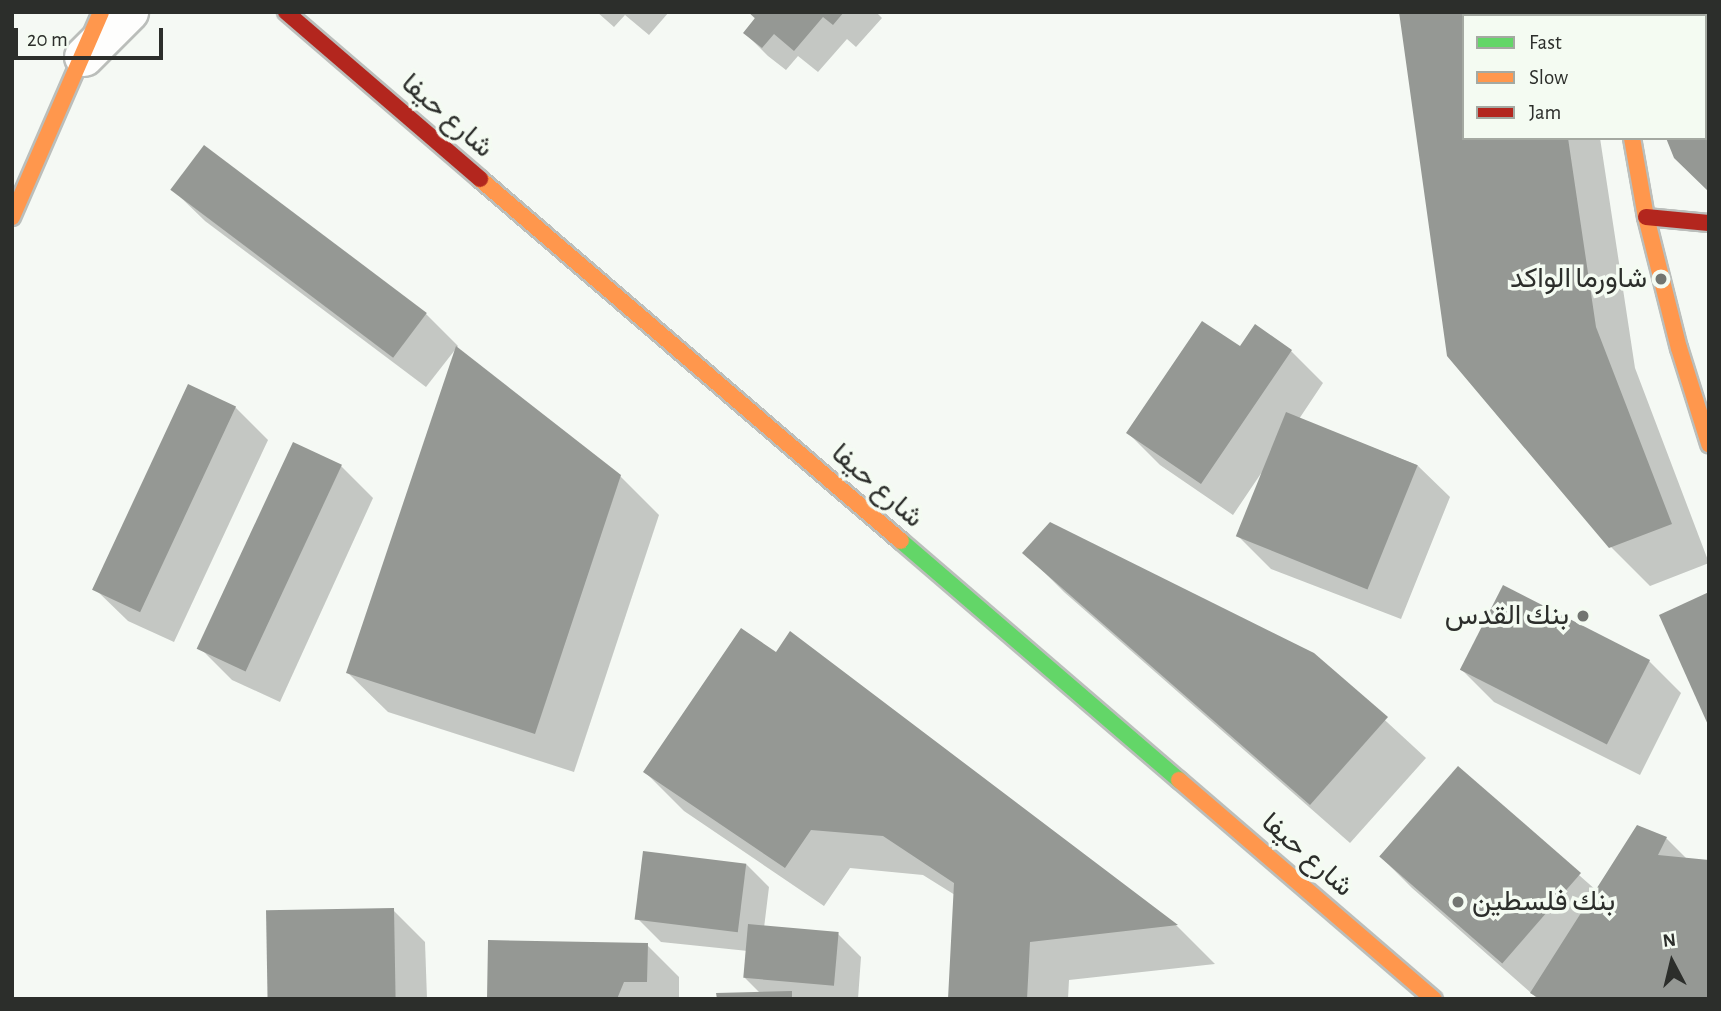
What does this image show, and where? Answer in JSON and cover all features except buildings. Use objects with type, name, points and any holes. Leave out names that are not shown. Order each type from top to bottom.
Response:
[{"type":"main road","points":[[12,217],[84,57],[101,12]]},
{"type":"main road","name":"شارع حيفا","points":[[286,12],[1434,999]]},
{"type":"main road","points":[[1632,140],[1646,217],[1679,348],[1709,444]]},
{"type":"main road","points":[[1646,217],[1709,223]]},
{"type":"street","points":[[84,57],[129,12]]},
{"type":"traffic: fast","points":[[901,541],[1179,780]]},
{"type":"traffic: slow","points":[[12,217],[101,12]]},
{"type":"traffic: slow","points":[[1632,140],[1646,217],[1679,348],[1709,444]]},
{"type":"traffic: slow","points":[[480,179],[901,541]]},
{"type":"traffic: slow","points":[[1179,780],[1434,999]]},
{"type":"traffic: jam","points":[[286,12],[480,179]]},
{"type":"traffic: jam","points":[[1646,217],[1709,223]]},
{"type":"place","name":"شاورما الواكد","points":[[1661,279]]},
{"type":"place","name":"بنك القدس","points":[[1583,616]]},
{"type":"place","name":"بنك فلسطين","points":[[1458,902]]}]
